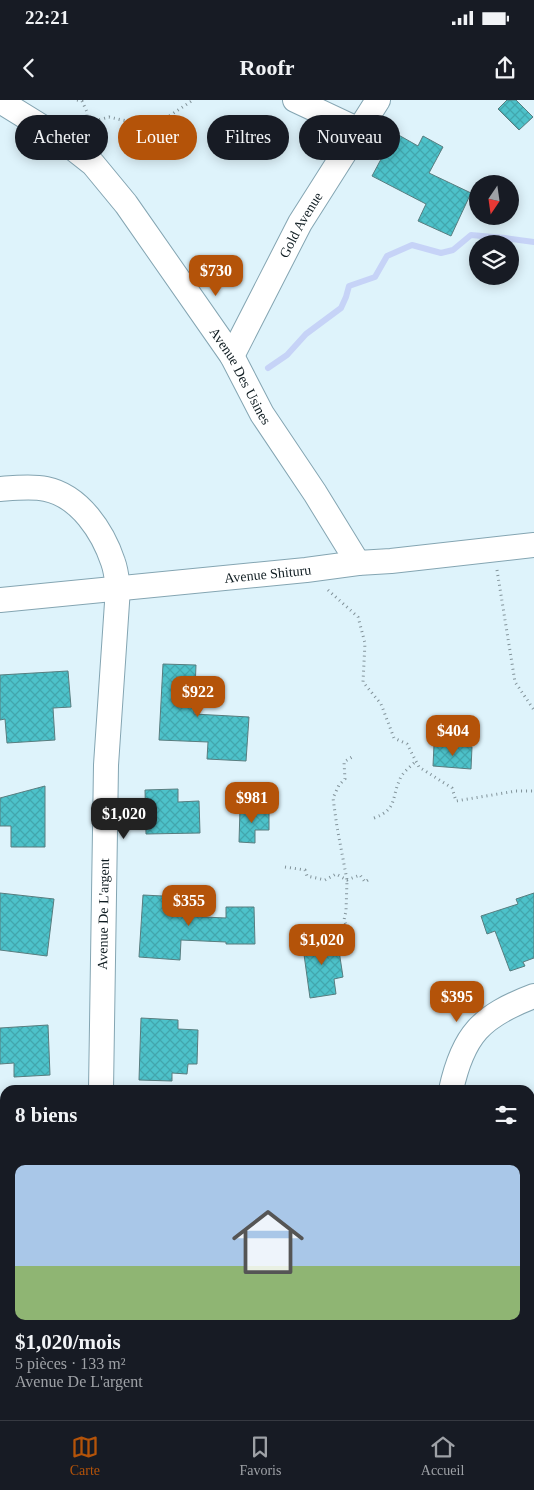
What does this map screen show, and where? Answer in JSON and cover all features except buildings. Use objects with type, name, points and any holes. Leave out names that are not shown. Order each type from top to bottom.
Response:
[{"type":"street","points":[[295,100],[327,115]]},
{"type":"street","name":"Gold Avenue","points":[[368,115],[378,100]]},
{"type":"street","name":"Avenue Des Usines","points":[[0,101],[60,138],[93,164],[150,237],[232,356],[262,414],[315,493],[358,563]]},
{"type":"street","name":"Gold Avenue","points":[[232,356],[300,223],[340,160]]},
{"type":"street","name":"Avenue De L'argent","points":[[0,489],[45,488],[65,496],[86,514],[100,534],[114,563],[118,588],[106,765],[101,1085]]},
{"type":"street","name":"Avenue Shituru","points":[[0,600],[534,546]]},
{"type":"street","points":[[452,1085],[456,1068],[465,1045],[475,1030],[498,1014],[528,999]]},
{"type":"path","points":[[78,100],[82,101],[87,112],[87,123],[109,117],[153,127],[193,100]]},
{"type":"path","points":[[494,550],[515,682],[534,710]]},
{"type":"path","points":[[306,570],[358,618],[365,643],[363,682],[381,704],[394,738],[406,744],[419,767],[452,788],[456,801],[516,791],[534,791]]},
{"type":"path","points":[[352,757],[344,762],[345,779],[339,785],[333,798],[347,880],[344,920],[352,942],[352,952]]},
{"type":"path","points":[[374,818],[384,814],[394,803],[400,778],[416,761]]},
{"type":"path","points":[[286,867],[305,870],[307,876],[325,880],[336,874],[347,880],[360,875],[365,882],[372,878]]},
{"type":"waterway","points":[[268,368],[287,355],[306,334],[341,308],[349,286],[375,277],[387,256],[412,245],[441,253],[453,250],[471,235],[534,242]]}]
